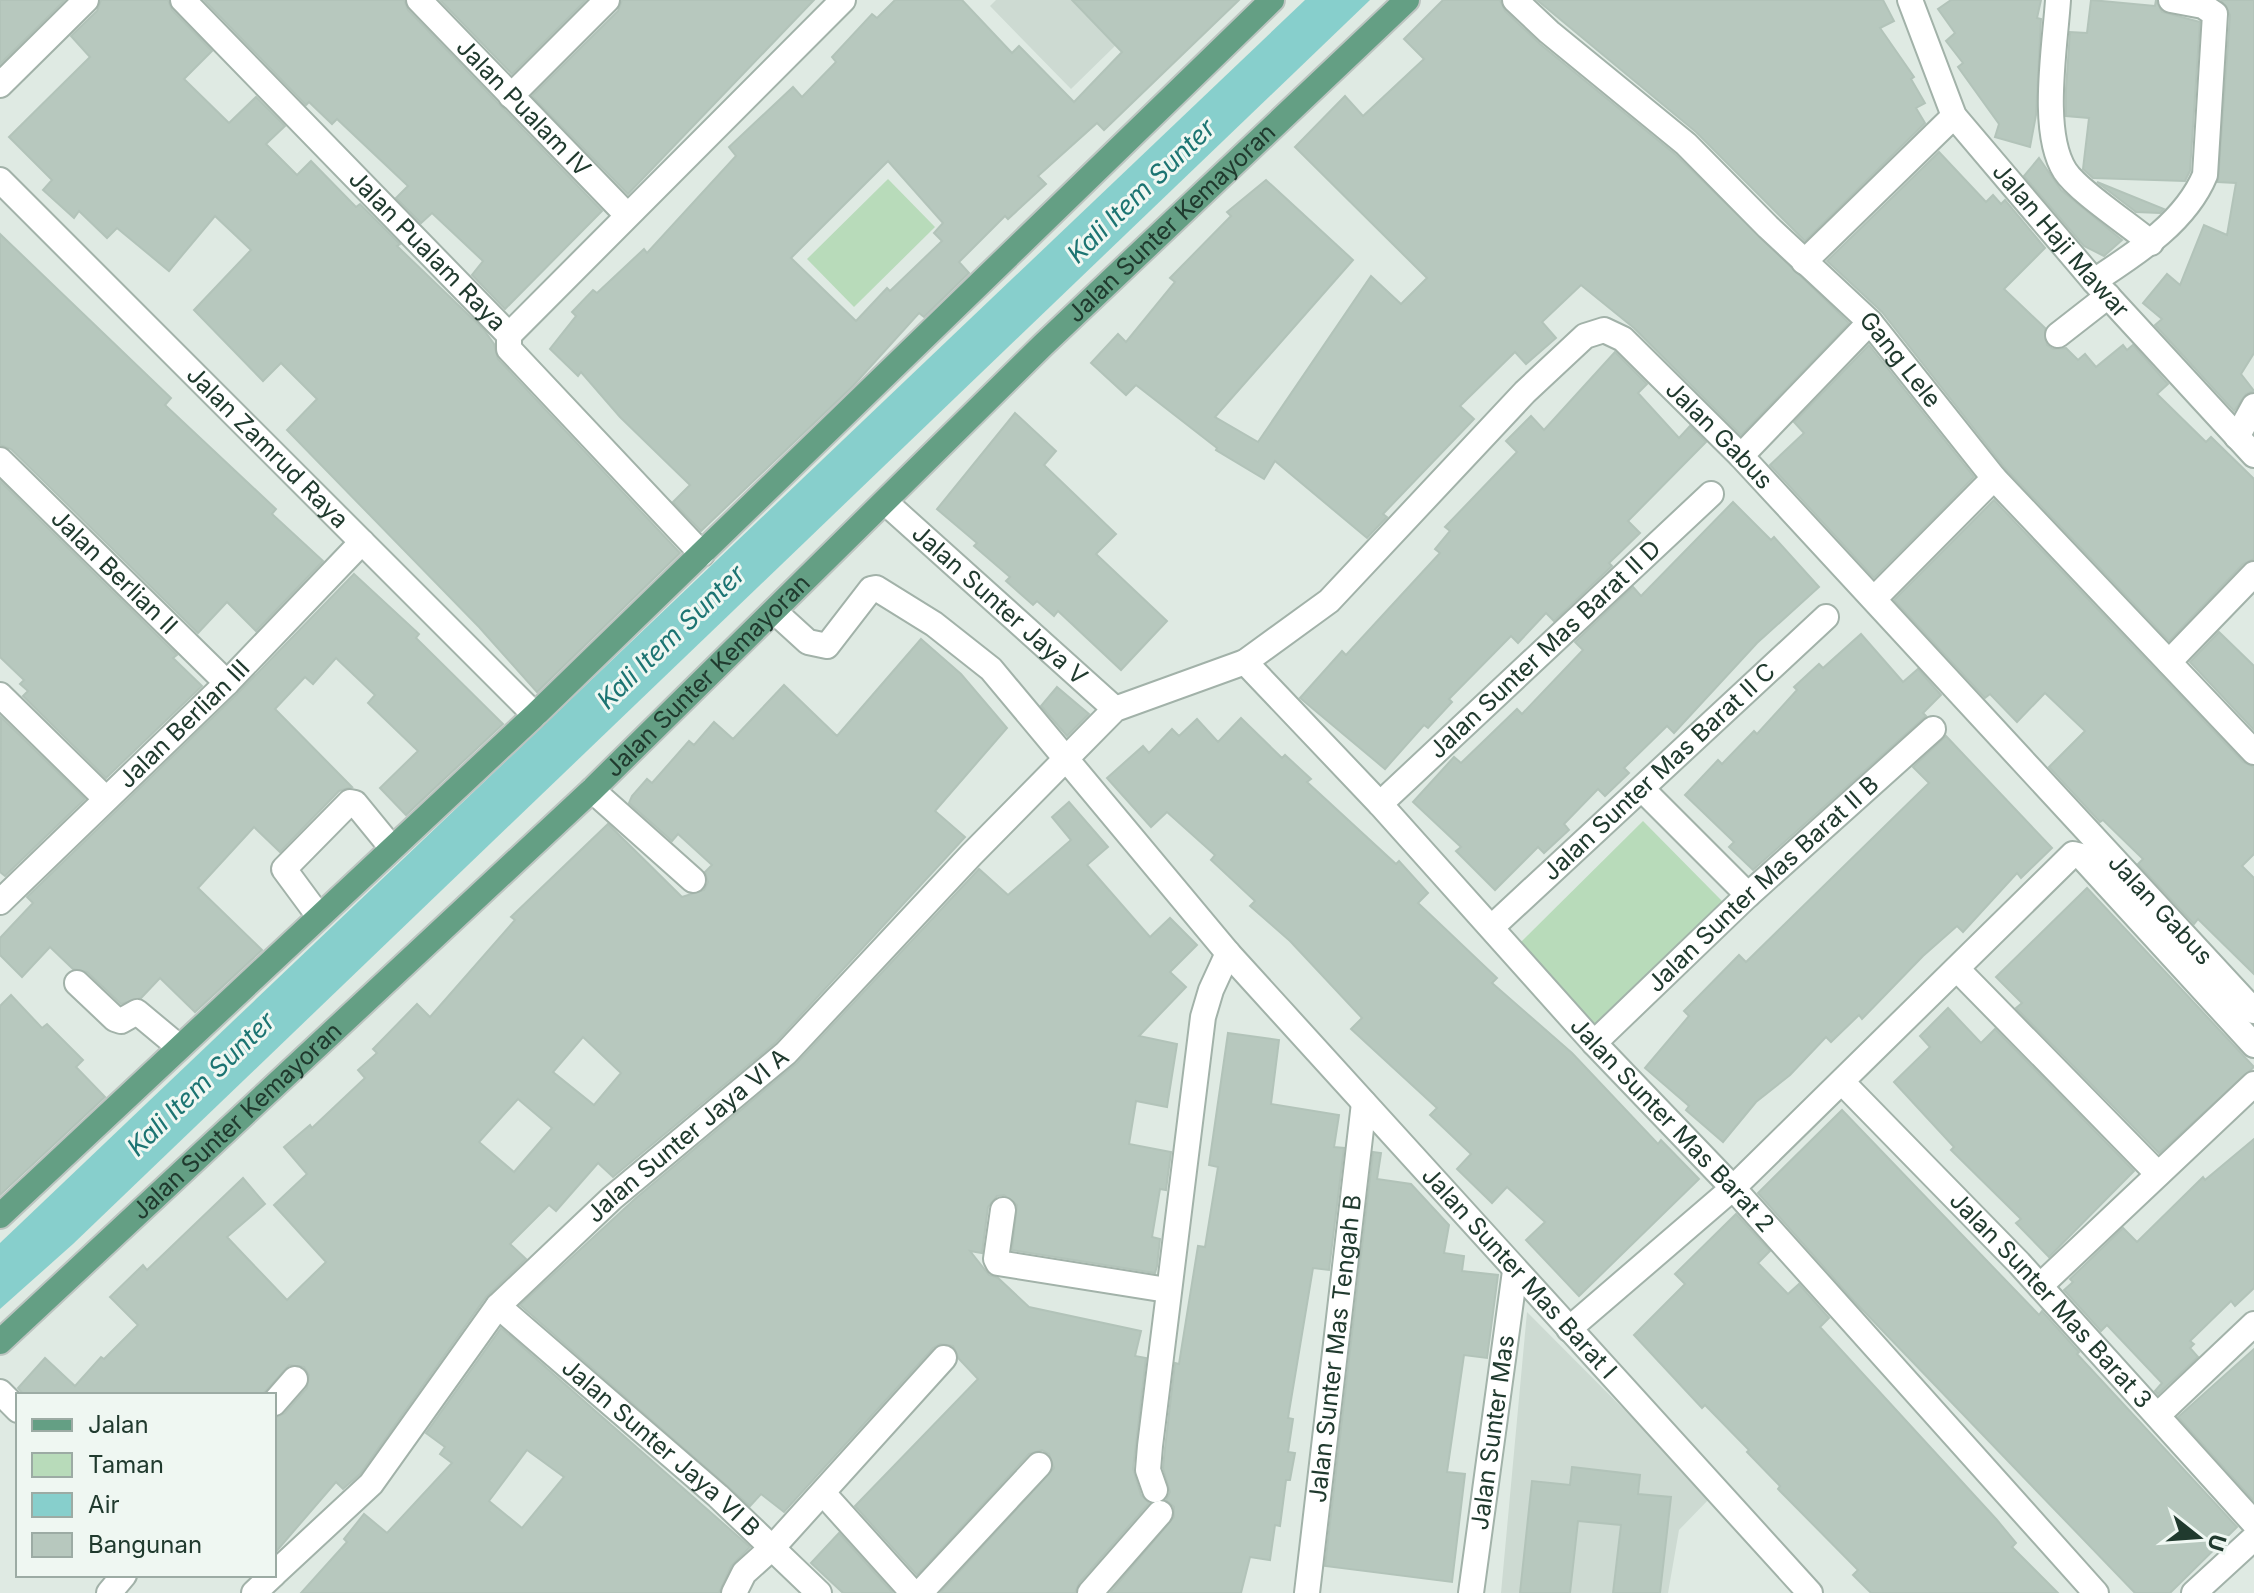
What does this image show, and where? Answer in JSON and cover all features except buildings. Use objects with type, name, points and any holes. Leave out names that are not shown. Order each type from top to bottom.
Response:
[{"type":"main road","points":[[0,1216],[535,715],[1272,0]]},
{"type":"main road","name":"Jalan Sunter Kemayoran","points":[[0,1342],[592,790],[1043,345],[1407,0]]},
{"type":"street","points":[[0,85],[86,0]]},
{"type":"street","name":"Jalan Pualam Raya","points":[[183,0],[509,335],[843,0]]},
{"type":"street","name":"Jalan Pualam IV","points":[[419,0],[627,215]]},
{"type":"street","points":[[511,96],[607,0]]},
{"type":"street","name":"Gang Lele","points":[[1515,0],[1549,32],[1686,144],[1804,262],[1870,322],[1994,478],[2254,752]]},
{"type":"street","name":"Jalan Haji Mawar","points":[[1910,0],[1954,116],[2101,289],[2254,455]]},
{"type":"street","points":[[2058,0],[2050,112],[2052,144],[2066,173],[2151,243]]},
{"type":"street","points":[[2058,335],[2197,193],[2205,175],[2215,14],[2203,6],[2171,0]]},
{"type":"street","points":[[1804,262],[1954,116]]},
{"type":"street","name":"Jalan Zamrud Raya","points":[[0,180],[535,715]]},
{"type":"street","points":[[1741,456],[1870,322]]},
{"type":"street","name":"Jalan Gabus","points":[[1115,709],[1245,662],[1329,601],[1525,392],[1585,336],[1604,330],[1623,339],[1741,456],[2254,1011]]},
{"type":"street","points":[[509,335],[509,349],[702,554]]},
{"type":"street","points":[[2237,437],[2254,406]]},
{"type":"street","name":"Jalan Berlian II","points":[[0,460],[227,683]]},
{"type":"street","points":[[1874,599],[1994,478]]},
{"type":"street","name":"Jalan Sunter Mas Barat II D","points":[[1380,804],[1711,494]]},
{"type":"street","name":"Jalan Sunter Jaya V","points":[[885,502],[1115,709]]},
{"type":"street","name":"Jalan Berlian III","points":[[1,900],[227,683],[362,542]]},
{"type":"street","points":[[2169,662],[2254,574]]},
{"type":"street","name":"Jalan Sunter Mas Barat I","points":[[774,611],[808,642],[827,646],[871,589],[881,590],[934,624],[991,669],[1228,953],[1810,1593]]},
{"type":"street","name":"Jalan Sunter Mas Barat II C","points":[[1492,927],[1826,617]]},
{"type":"street","name":"Jalan Sunter Mas Barat 2","points":[[1245,662],[1380,804],[1594,1043],[1733,1188],[2096,1593]]},
{"type":"street","points":[[0,695],[106,799]]},
{"type":"street","name":"Jalan Sunter Jaya VI A","points":[[276,1573],[371,1484],[498,1306],[612,1198],[786,1053],[1064,758],[1115,709]]},
{"type":"street","name":"Jalan Sunter Mas Barat II B","points":[[1594,1043],[1748,895],[1933,729]]},
{"type":"street","points":[[592,790],[693,880]]},
{"type":"street","points":[[1643,790],[1748,895]]},
{"type":"street","points":[[318,915],[284,869],[350,802],[355,803],[391,847]]},
{"type":"street","points":[[1569,1329],[1733,1188],[2073,854],[2081,856],[2254,1045]]},
{"type":"street","points":[[1090,1593],[1158,1502],[1148,1470],[1167,1290],[1203,1017],[1228,953]]},
{"type":"street","points":[[1958,970],[2158,1174]]},
{"type":"street","points":[[77,983],[115,1019],[121,1021],[137,1012],[179,1047]]},
{"type":"street","name":"Jalan Sunter Mas Barat 3","points":[[1842,1082],[2040,1286],[2159,1414],[2254,1523]]},
{"type":"street","points":[[2040,1286],[2254,1084]]},
{"type":"street","name":"Jalan Sunter Mas Tengah B","points":[[1307,1593],[1364,1103]]},
{"type":"street","points":[[1003,1210],[998,1263],[1167,1290]]},
{"type":"street","name":"Jalan Sunter Mas","points":[[1471,1593],[1515,1271]]},
{"type":"street","name":"Jalan Sunter Jaya VI B","points":[[498,1306],[774,1546],[819,1593]]},
{"type":"street","points":[[2159,1414],[2254,1324]]},
{"type":"street","points":[[734,1593],[744,1573],[774,1546],[944,1358]]},
{"type":"street","points":[[276,1401],[295,1379]]},
{"type":"street","points":[[0,1392],[16,1408]]},
{"type":"street","points":[[920,1593],[1039,1465]]},
{"type":"street","points":[[823,1493],[913,1593]]},
{"type":"street","points":[[2194,1593],[2254,1538]]},
{"type":"street","points":[[109,1593],[122,1577]]},
{"type":"street","name":"Jalan Sunter Jaya VI A","points":[[254,1593],[272,1577]]},
{"type":"shaded area","points":[[996,0],[1162,0],[1071,89],[990,6]]},
{"type":"shaded area","points":[[1527,1312],[1711,1497],[1679,1530],[1668,1593],[1501,1593]]},
{"type":"green space","points":[[888,179],[935,227],[854,307],[807,259]]},
{"type":"green space","points":[[1643,821],[1723,902],[1595,1029],[1515,948]]},
{"type":"water","name":"Kali Item Sunter","points":[[1305,0],[1370,0],[73,1244],[0,1309],[0,1243]]}]
